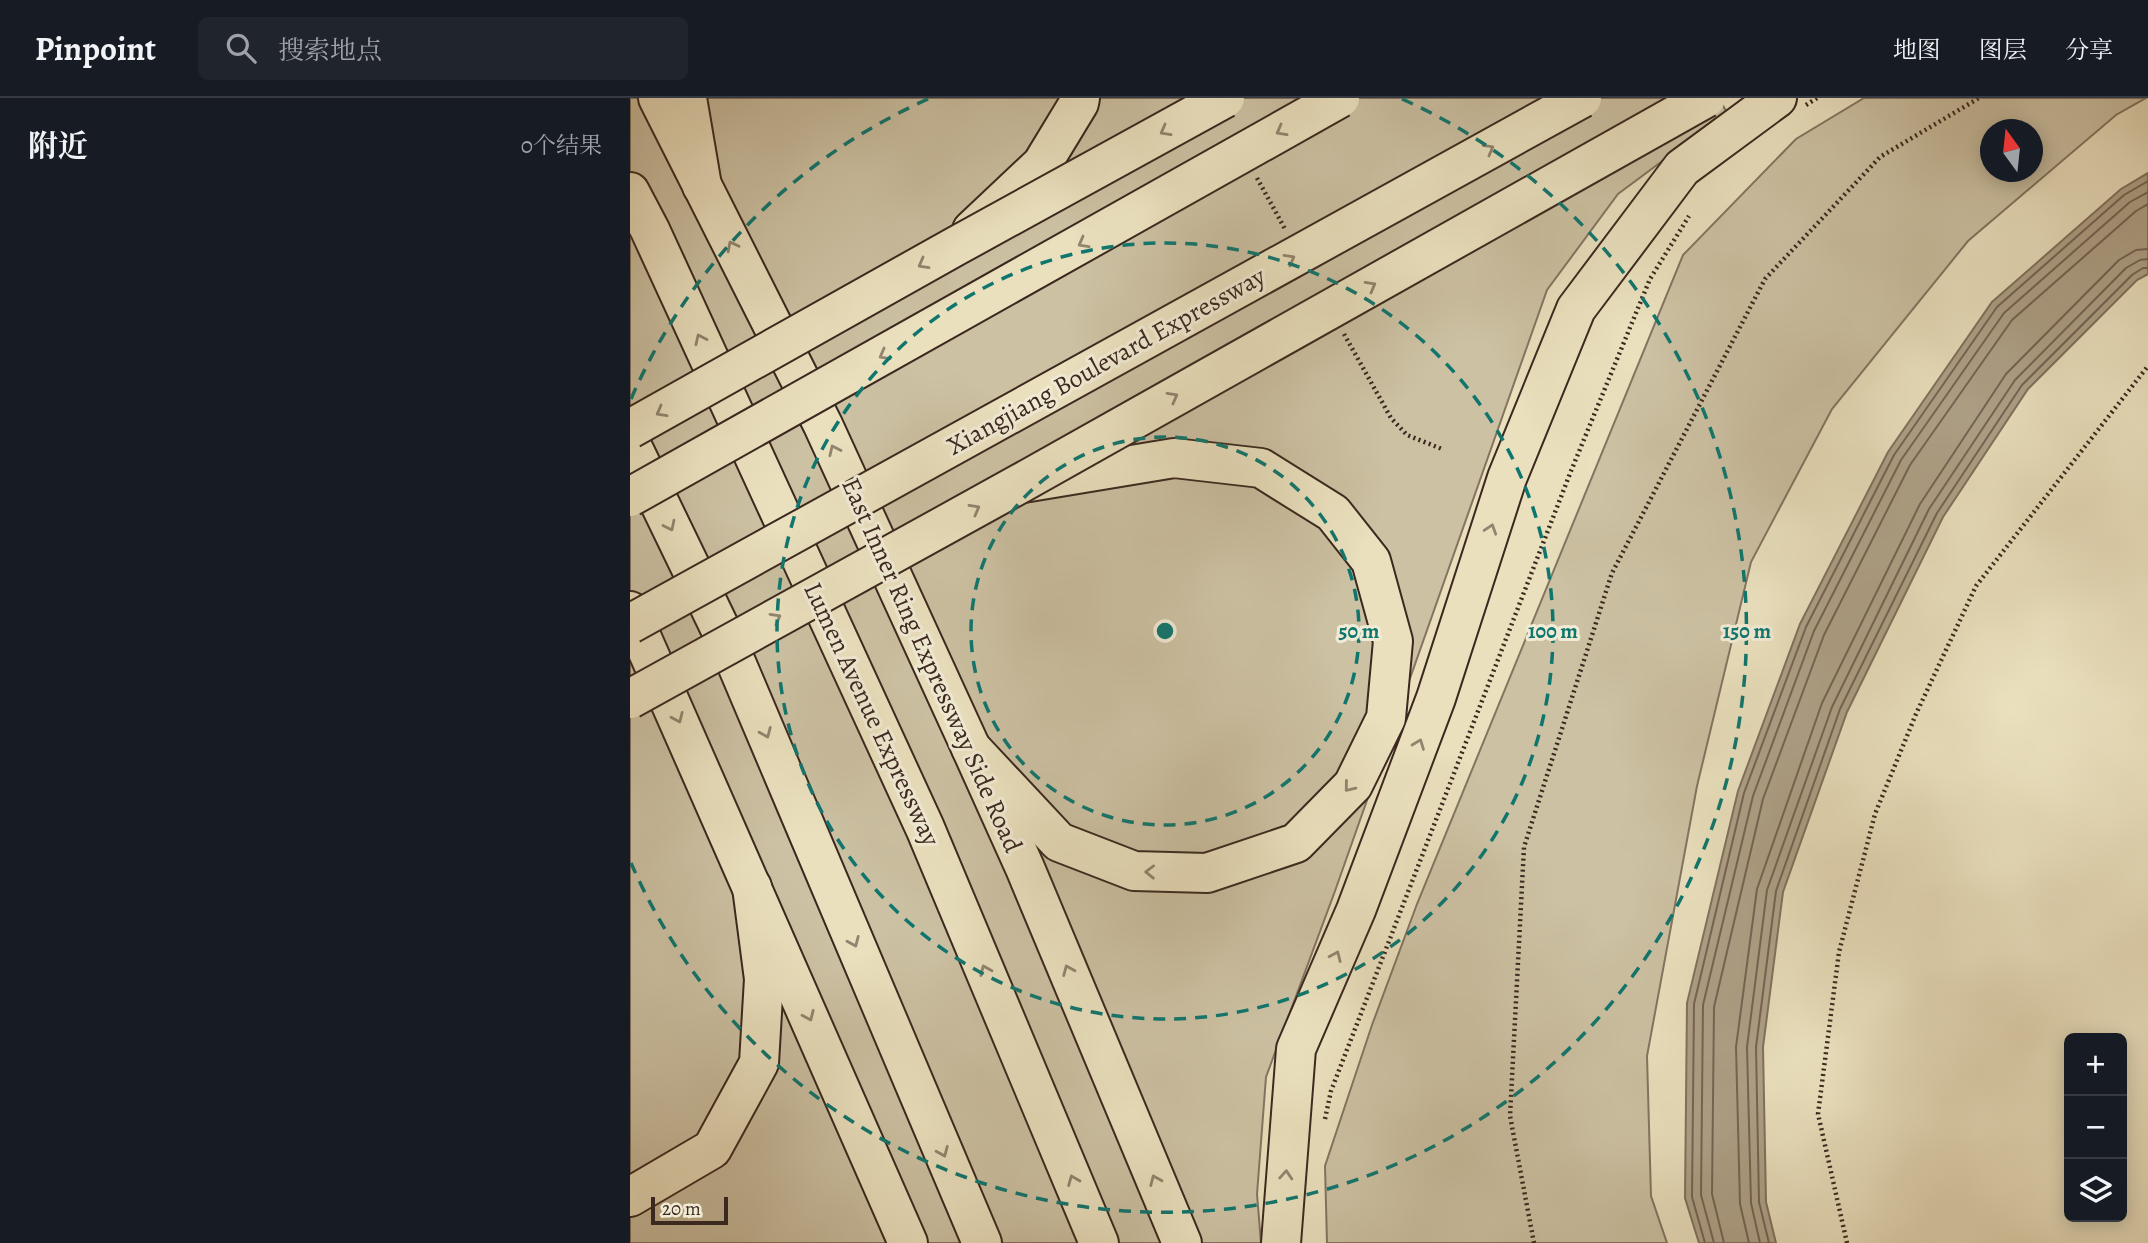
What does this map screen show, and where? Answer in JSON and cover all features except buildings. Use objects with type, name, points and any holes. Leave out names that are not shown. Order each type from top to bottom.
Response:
[{"type":"main road","name":"East Inner Ring Expressway Side Road","points":[[658,98],[823,425],[971,748],[1025,868],[1182,1243]]},
{"type":"main road","points":[[687,98],[702,186]]},
{"type":"main road","points":[[956,246],[1042,164],[1080,103],[1080,98]]},
{"type":"main road","points":[[630,429],[1225,98]]},
{"type":"main road","points":[[630,497],[1340,98]]},
{"type":"main road","name":"Xiangjiang Boulevard Expressway","points":[[630,624],[1583,98]]},
{"type":"main road","points":[[630,699],[1021,484],[1706,98]]},
{"type":"main road","points":[[1281,1243],[1296,1049],[1356,911],[1432,711],[1507,478],[1576,309],[1682,168],[1786,105]]},
{"type":"main road","name":"Lumen Avenue Expressway","points":[[630,192],[656,243],[925,828],[1099,1243]]},
{"type":"main road","points":[[630,442],[732,653],[982,1243]]},
{"type":"main road","points":[[971,748],[1059,842],[1134,872],[1207,873],[1296,843],[1353,785],[1386,718],[1393,641],[1371,561],[1333,513],[1261,468],[1174,458],[1021,484]]},
{"type":"main road","points":[[630,611],[908,1243]]},
{"type":"main road","points":[[630,1197],[712,1149],[759,1063],[764,979],[752,887]]},
{"type":"path","points":[[1786,105],[1817,98]]},
{"type":"path","points":[[1534,1243],[1510,1116],[1524,847],[1612,573],[1765,279],[1880,157],[1979,98]]},
{"type":"path","points":[[1323,1129],[1331,1091],[1570,471],[1650,279],[1693,208]]},
{"type":"path","points":[[1847,1243],[1818,1114],[1839,953],[1875,814],[1916,714],[1976,586],[2148,366]]},
{"type":"shaded area","points":[[630,98],[1719,98],[1727,113],[1618,194],[1547,290],[1335,891],[1266,1077],[1257,1194],[1261,1243],[630,1243]]},
{"type":"shaded area","points":[[1864,98],[2146,98],[2116,115],[2043,177],[2043,119],[1980,119],[1980,182],[2037,182],[1968,241],[1832,409],[1751,562],[1697,786],[1647,1056],[1651,1196],[1667,1243],[1327,1243],[1325,1166],[1372,1025],[1417,904],[1683,255],[1796,139]]},
{"type":"water","points":[[2148,173],[2148,274],[2137,280],[2028,389],[1943,517],[1847,712],[1783,892],[1763,1047],[1766,1202],[1776,1243],[1699,1243],[1685,1198],[1687,1003],[1738,791],[1800,624],[1888,452],[1992,302],[2121,189]]}]
